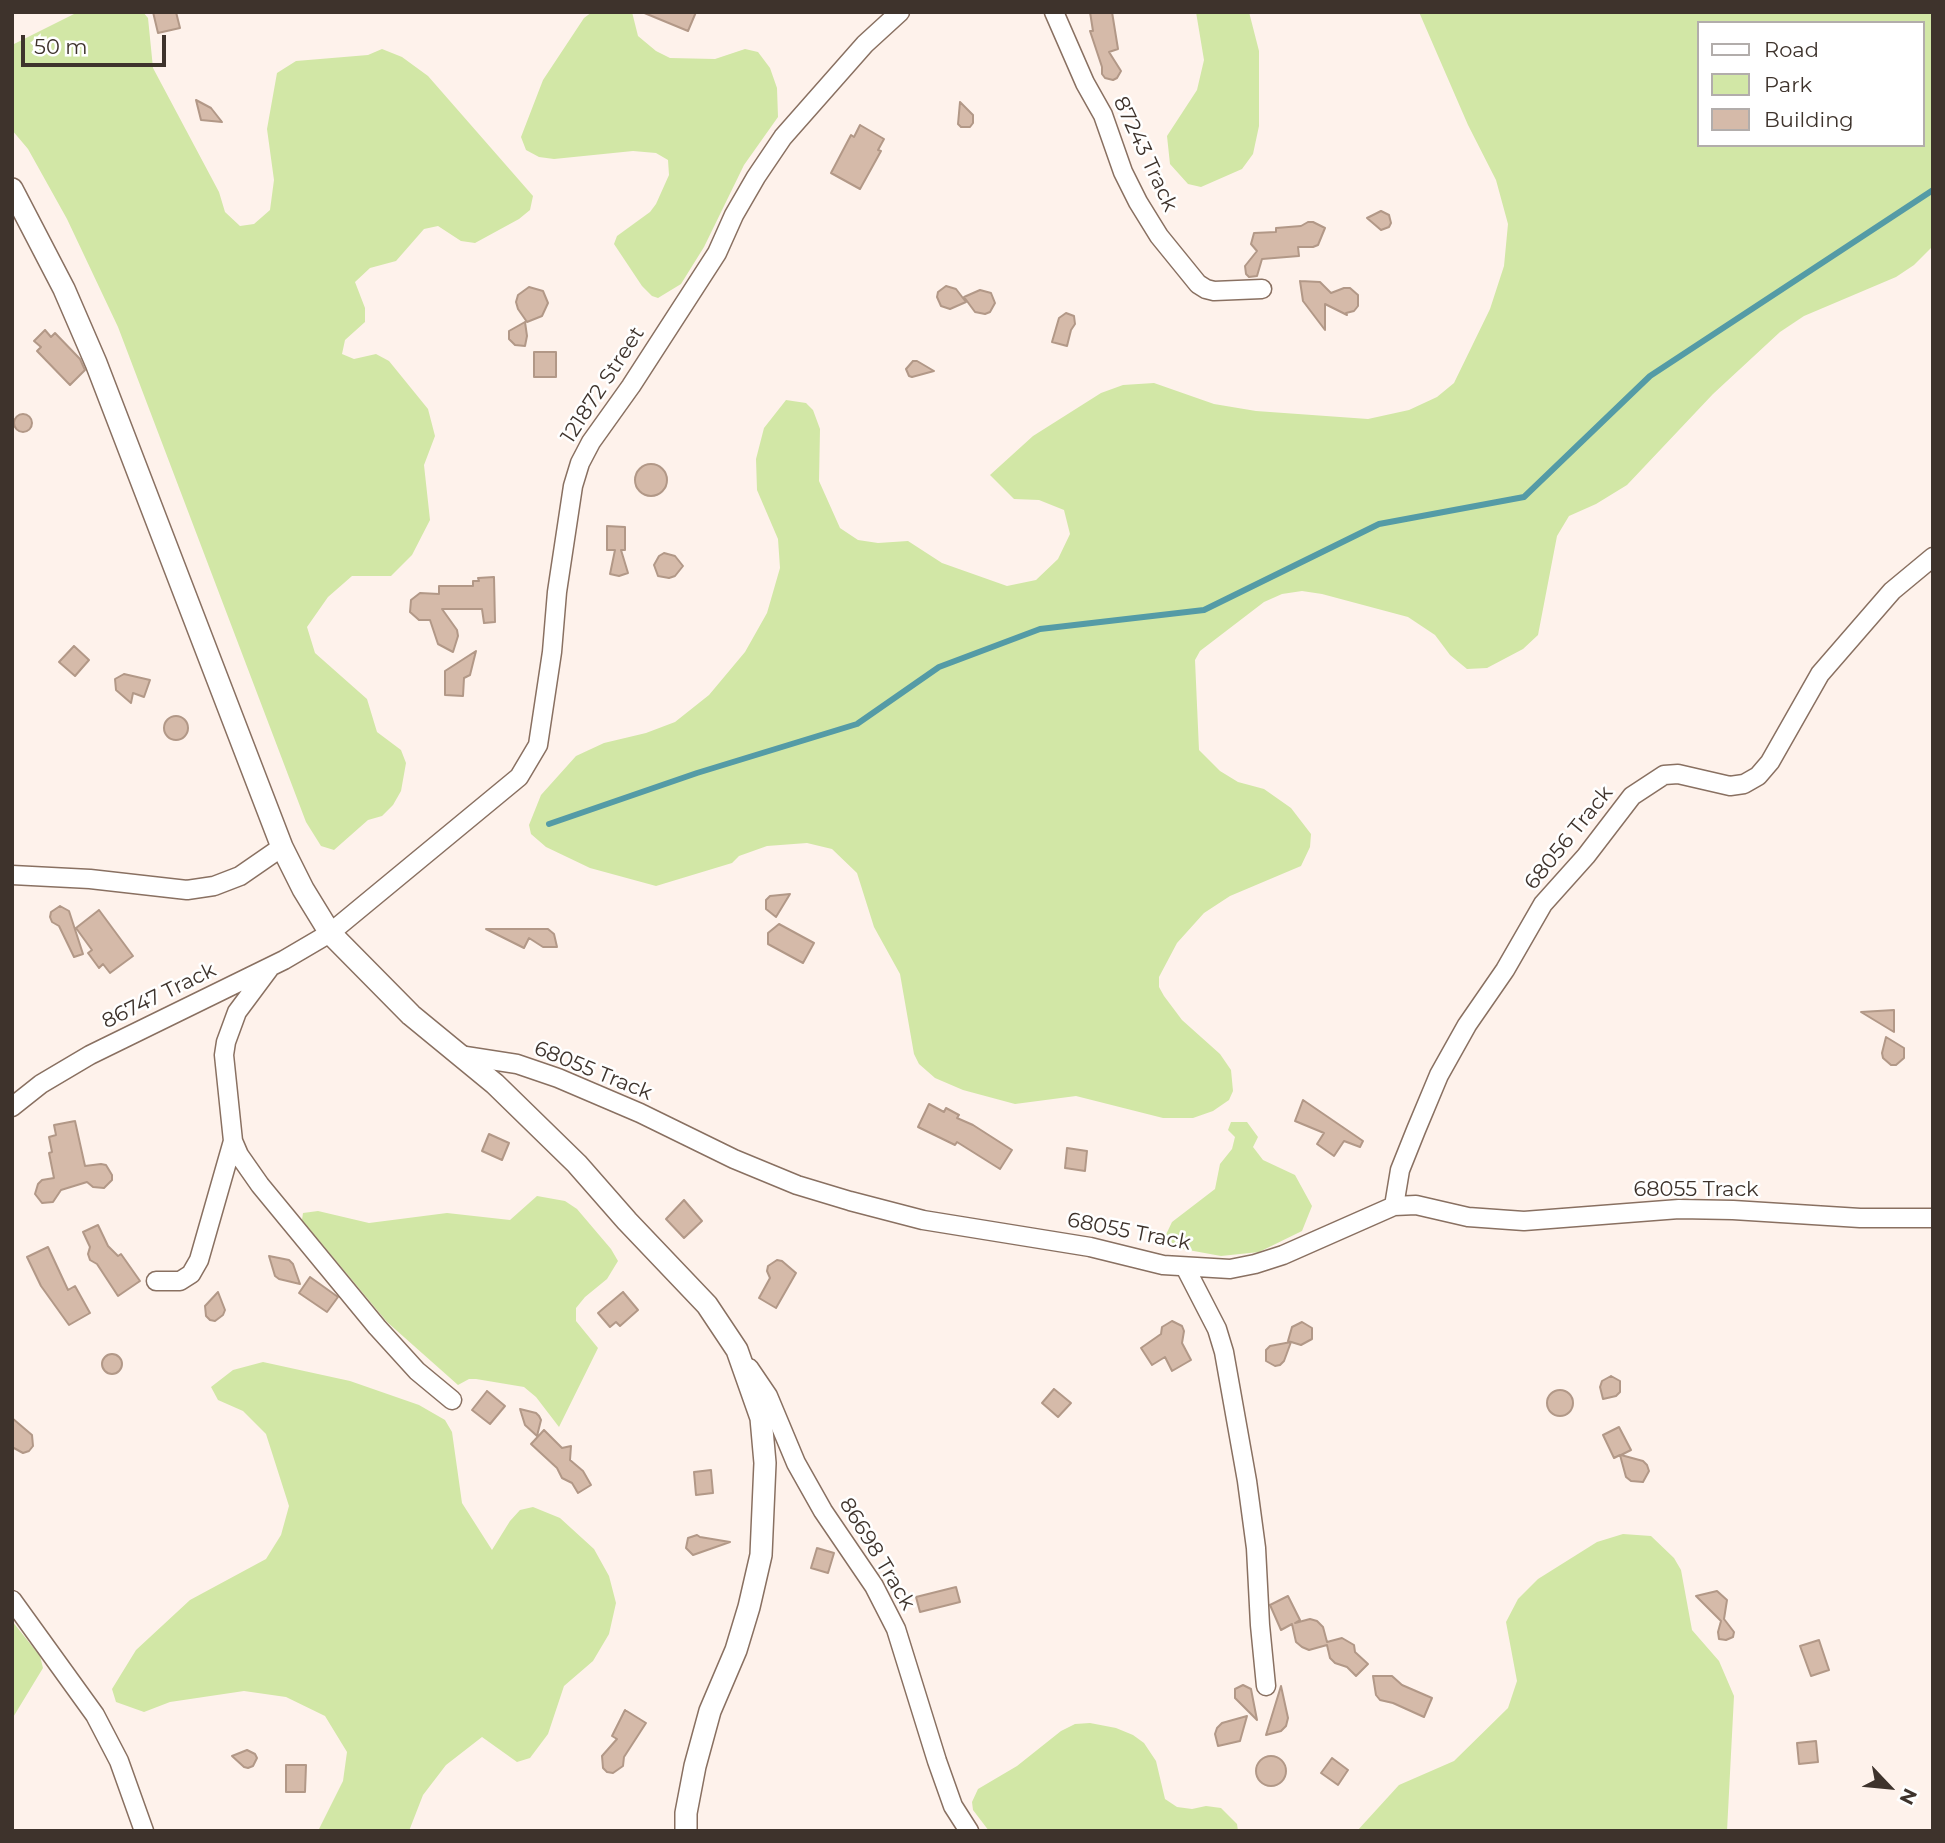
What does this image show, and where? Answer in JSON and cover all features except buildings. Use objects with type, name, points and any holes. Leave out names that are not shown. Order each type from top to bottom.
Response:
[{"type":"street","name":"121872 Street","points":[[330,933],[496,798],[519,778],[530,762],[538,745],[573,486],[580,463],[591,442],[631,386],[717,253],[734,215],[783,137],[856,53],[900,12]]},
{"type":"street","name":"87243 Track","points":[[1054,12],[1085,83],[1103,115],[1123,172],[1159,236],[1198,284],[1206,289],[1262,289]]},
{"type":"street","points":[[12,189],[64,289],[96,363],[282,847],[303,889],[330,933],[411,1016],[495,1084],[578,1164],[627,1221],[707,1305],[737,1350],[761,1418],[765,1463],[761,1555],[736,1650],[710,1711],[695,1766],[687,1813],[687,1831]]},
{"type":"street","name":"68056 Track","points":[[1394,1206],[1404,1160],[1439,1075],[1467,1025],[1505,970],[1543,904],[1586,856],[1632,796],[1664,775],[1678,774],[1730,786],[1744,784],[1758,776],[1770,762],[1820,674],[1838,651],[1859,631],[1892,591],[1933,557]]},
{"type":"street","points":[[12,874],[187,890],[214,886],[240,876],[282,847]]},
{"type":"street","name":"86747 Track","points":[[12,1107],[41,1084],[90,1055],[271,966],[330,933]]},
{"type":"street","points":[[271,966],[237,1012],[226,1042],[224,1055],[233,1141],[239,1155],[260,1185],[377,1327],[418,1371],[452,1400]]},
{"type":"street","name":"68055 Track","points":[[459,1055],[517,1064],[558,1078],[797,1185],[850,1201],[923,1220],[1090,1247],[1163,1265],[1230,1269],[1265,1261],[1394,1206],[1416,1205],[1468,1217],[1524,1222],[1679,1209],[1860,1218],[1933,1218]]},
{"type":"street","points":[[156,1281],[180,1281],[191,1274],[199,1260],[233,1141]]},
{"type":"street","points":[[1185,1267],[1217,1329],[1224,1352],[1256,1548],[1266,1686]]},
{"type":"street","name":"86698 Track","points":[[737,1350],[768,1396],[796,1463],[823,1511],[874,1586],[896,1629],[953,1806],[969,1831]]},
{"type":"street","points":[[12,1600],[95,1715],[119,1761],[144,1831]]},
{"type":"green space","points":[[78,12],[143,12],[148,18],[153,68],[219,192],[225,212],[240,226],[254,224],[270,210],[274,180],[267,129],[277,73],[296,61],[368,55],[382,49],[402,57],[428,76],[533,196],[530,210],[519,219],[475,243],[461,241],[438,226],[424,229],[396,261],[370,268],[355,282],[365,308],[365,322],[345,340],[342,354],[354,359],[376,354],[389,361],[428,409],[435,436],[424,465],[430,520],[412,555],[391,576],[352,576],[328,597],[307,627],[315,653],[367,699],[377,732],[401,750],[406,763],[401,791],[393,805],[382,816],[368,820],[334,850],[321,846],[306,822],[118,327],[67,219],[28,149],[12,130],[12,45]]},
{"type":"green space","points":[[592,12],[632,12],[638,36],[656,51],[670,58],[715,59],[745,49],[758,52],[770,68],[777,88],[778,117],[744,165],[704,247],[681,284],[658,298],[642,286],[614,244],[617,236],[650,212],[656,204],[669,175],[668,160],[656,153],[633,151],[554,159],[539,157],[526,150],[521,137],[543,80],[584,18]]},
{"type":"green space","points":[[1196,12],[1249,12],[1259,51],[1259,126],[1253,154],[1242,169],[1201,187],[1188,184],[1170,164],[1167,136],[1197,90],[1204,60]]},
{"type":"green space","points":[[1419,12],[1933,12],[1933,246],[1914,265],[1896,277],[1804,316],[1780,332],[1713,394],[1627,485],[1596,504],[1569,516],[1557,536],[1538,635],[1523,649],[1487,668],[1467,669],[1450,655],[1435,635],[1408,617],[1302,591],[1282,594],[1264,602],[1200,651],[1195,660],[1199,750],[1220,771],[1238,782],[1264,789],[1291,808],[1311,834],[1310,847],[1301,866],[1230,896],[1204,913],[1177,943],[1159,977],[1159,987],[1182,1020],[1220,1054],[1231,1070],[1233,1091],[1229,1100],[1213,1111],[1193,1118],[1163,1118],[1076,1096],[1015,1104],[963,1090],[935,1078],[919,1064],[914,1054],[900,974],[874,927],[857,873],[832,849],[807,843],[767,846],[739,856],[732,863],[656,886],[590,868],[546,847],[531,834],[529,825],[541,795],[576,756],[604,743],[646,733],[675,722],[709,695],[745,652],[767,613],[780,568],[778,539],[757,490],[756,459],[764,428],[786,400],[806,403],[813,410],[820,429],[819,481],[840,528],[858,540],[878,543],[908,541],[942,563],[1007,586],[1036,580],[1058,559],[1070,534],[1064,510],[1039,500],[1014,499],[990,475],[1033,436],[1101,393],[1123,385],[1154,383],[1214,404],[1256,411],[1368,419],[1409,410],[1437,397],[1454,383],[1490,309],[1504,266],[1508,224],[1496,180],[1468,125]]},
{"type":"green space","points":[[1231,1122],[1247,1122],[1258,1137],[1253,1147],[1263,1160],[1295,1175],[1312,1206],[1302,1231],[1259,1252],[1221,1256],[1161,1245],[1172,1222],[1215,1189],[1220,1164],[1232,1149],[1235,1137],[1228,1130]]},
{"type":"green space","points":[[537,1196],[565,1201],[577,1209],[618,1261],[607,1279],[576,1308],[576,1321],[598,1348],[559,1427],[536,1397],[524,1387],[476,1379],[469,1379],[458,1385],[387,1322],[302,1220],[303,1213],[318,1211],[369,1223],[447,1213],[510,1220]]},
{"type":"green space","points":[[263,1362],[350,1381],[419,1405],[445,1420],[452,1432],[462,1503],[492,1550],[520,1510],[533,1507],[560,1518],[594,1549],[609,1576],[616,1603],[609,1634],[593,1661],[564,1686],[548,1734],[530,1758],[517,1762],[482,1737],[446,1765],[423,1795],[409,1831],[318,1831],[343,1781],[347,1752],[325,1716],[286,1697],[244,1691],[170,1702],[144,1712],[116,1702],[112,1689],[136,1650],[190,1600],[266,1559],[281,1535],[289,1506],[266,1434],[243,1411],[218,1400],[211,1387],[233,1370]]},
{"type":"green space","points":[[1623,1534],[1651,1536],[1674,1558],[1681,1570],[1692,1630],[1719,1661],[1734,1696],[1727,1831],[1357,1831],[1399,1785],[1454,1761],[1508,1708],[1517,1681],[1506,1622],[1518,1599],[1538,1579],[1597,1542]]},
{"type":"green space","points":[[12,1621],[40,1656],[43,1668],[12,1719]]},
{"type":"green space","points":[[1090,1723],[1116,1728],[1144,1743],[1156,1761],[1165,1799],[1177,1807],[1221,1808],[1237,1824],[1238,1831],[989,1831],[973,1810],[972,1802],[978,1789],[1017,1766],[1061,1731],[1075,1724]]},
{"type":"waterway","points":[[549,824],[697,773],[857,724],[939,667],[1040,629],[1204,610],[1379,524],[1524,497],[1650,376],[1933,190]]}]
